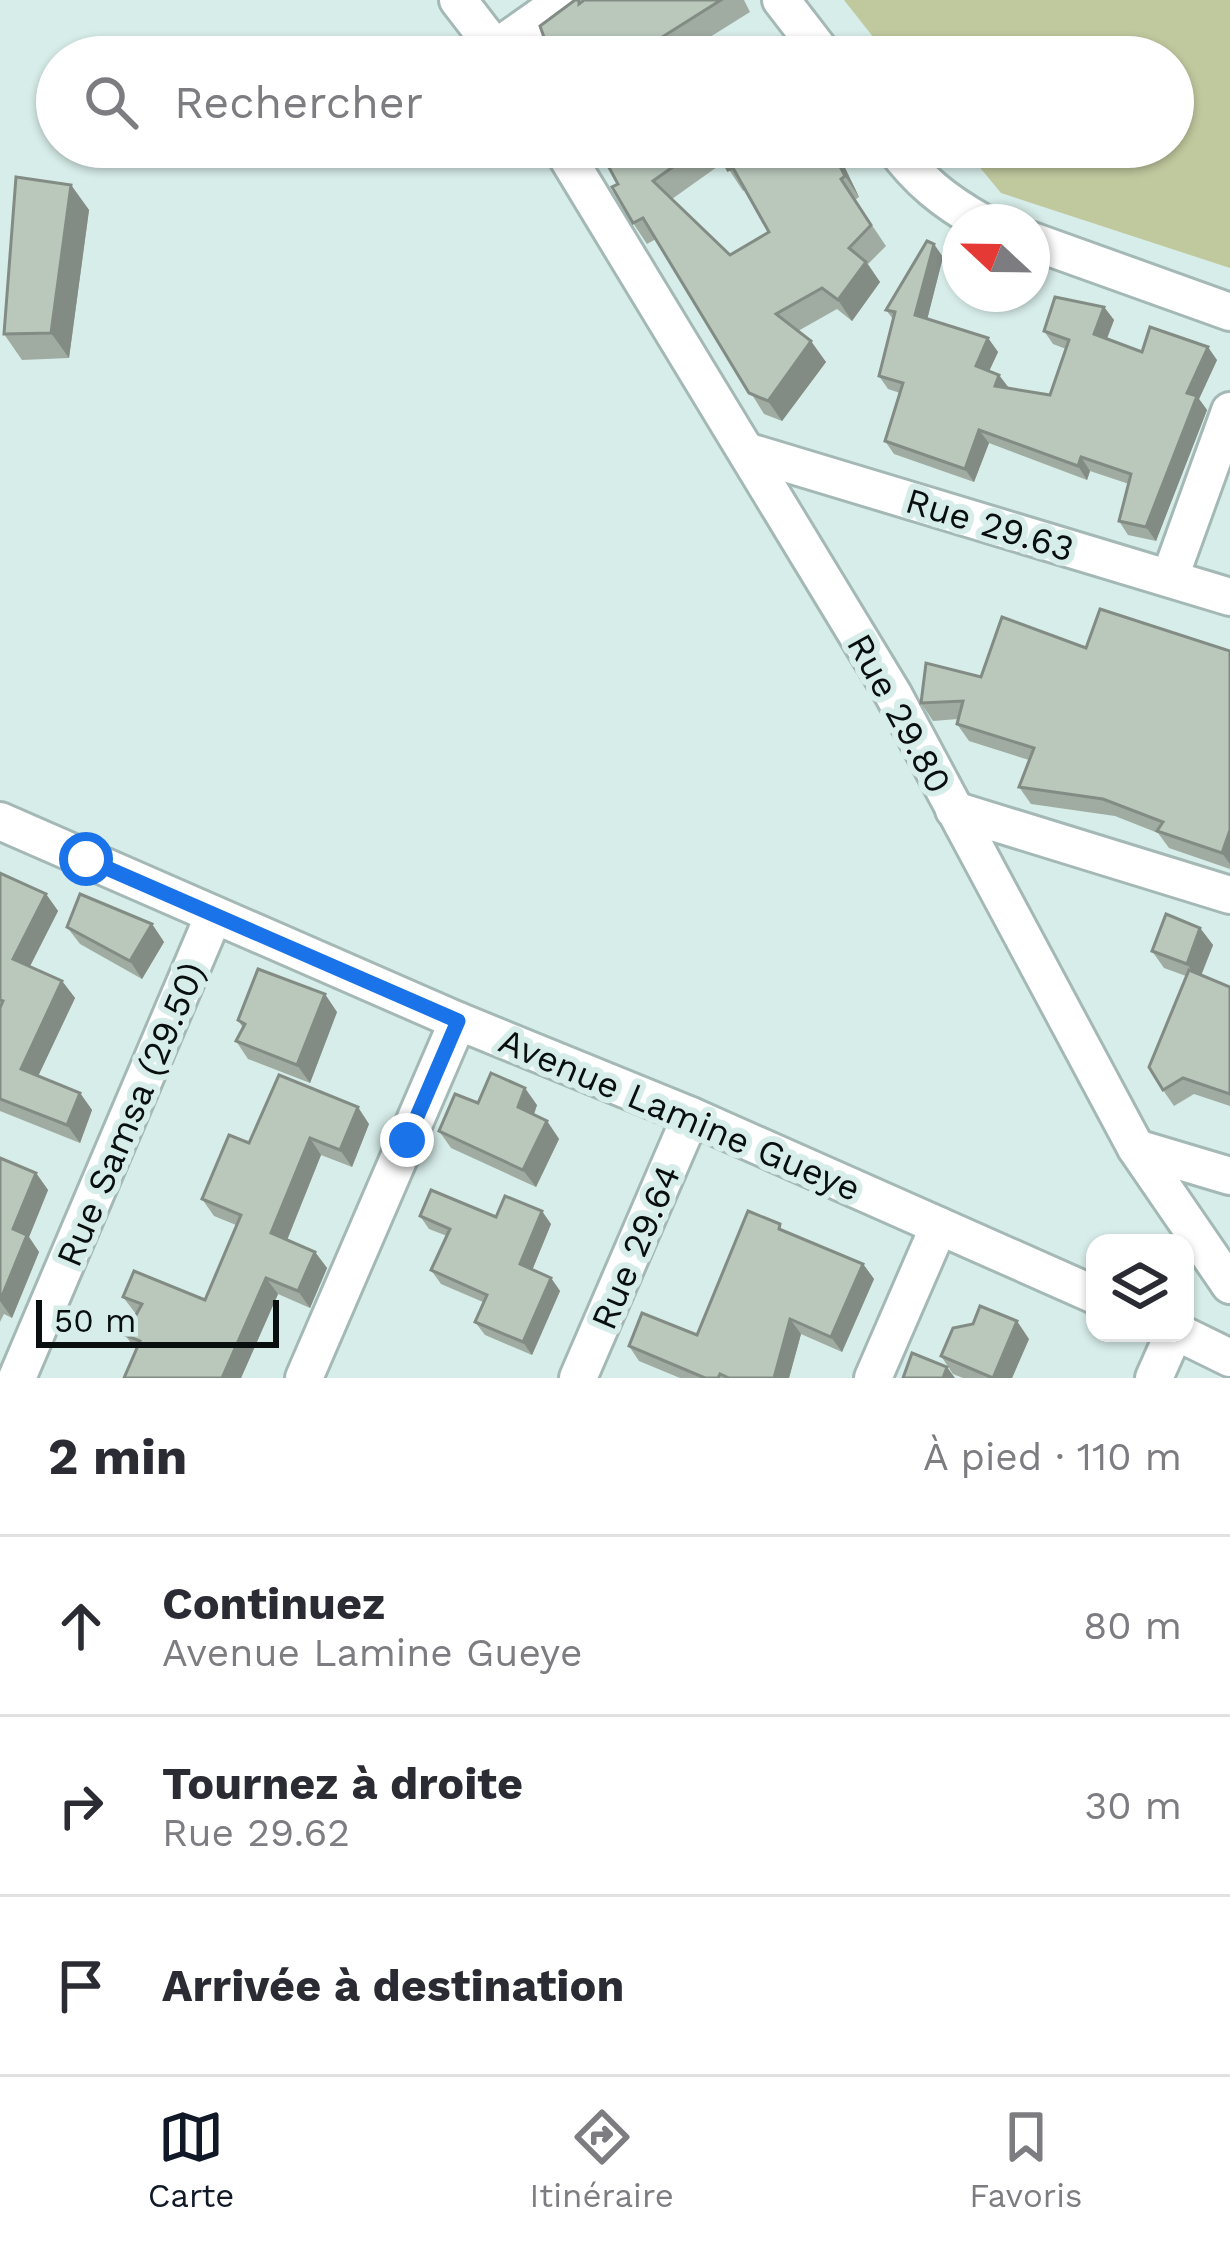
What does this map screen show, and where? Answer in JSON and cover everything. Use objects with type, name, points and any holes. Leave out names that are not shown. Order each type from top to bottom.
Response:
[{"type":"street","points":[[458,0],[486,36]]},
{"type":"street","points":[[519,36],[564,0]]},
{"type":"street","points":[[782,0],[809,36]]},
{"type":"street","name":"Rue 29.80","points":[[574,168],[893,694],[1136,1148],[1230,1285]]},
{"type":"street","points":[[912,168],[930,190],[952,204]]},
{"type":"street","points":[[1050,247],[1230,312]]},
{"type":"street","points":[[1170,577],[1230,411]]},
{"type":"street","name":"Rue 29.63","points":[[748,452],[1230,597]]},
{"type":"street","points":[[954,810],[1230,895]]},
{"type":"street","name":"Avenue Lamine Gueye","points":[[0,820],[458,1021],[692,1116],[1086,1291]]},
{"type":"street","name":"Rue Samsa (29.50)","points":[[17,1378],[214,915]]},
{"type":"street","points":[[304,1378],[458,1021]]},
{"type":"street","name":"Rue 29.64","points":[[578,1378],[692,1116]]},
{"type":"street","points":[[1136,1148],[1230,1176]]},
{"type":"street","points":[[872,1378],[939,1226]]},
{"type":"street","points":[[1194,1341],[1230,1358]]},
{"type":"street","points":[[1154,1378],[1172,1342]]},
{"type":"green space","points":[[844,0],[1230,0],[1230,268],[1050,209],[1050,204],[1001,193],[980,168],[1194,168],[1194,36],[872,36]]},
{"type":"building","points":[[575,0],[579,4],[584,0],[721,0],[664,36],[544,36],[540,26]]},
{"type":"building","points":[[609,168],[671,168],[653,181],[730,255],[769,232],[733,168],[841,168],[845,176],[841,179],[871,225],[849,248],[866,262],[838,300],[822,288],[776,314],[811,341],[768,401],[749,393],[643,218],[633,223],[612,187],[618,184]]},
{"type":"building","points":[[16,177],[71,185],[51,333],[4,334]]},
{"type":"building","points":[[927,241],[934,244],[915,315],[988,338],[976,366],[999,375],[995,386],[1050,395],[1069,340],[1044,331],[1055,297],[1104,307],[1094,334],[1142,352],[1150,327],[1208,347],[1187,393],[1197,396],[1146,527],[1119,521],[1131,474],[1081,457],[1078,466],[979,430],[965,469],[885,441],[903,383],[879,376],[895,312],[886,310]]},
{"type":"building","points":[[1100,609],[1230,651],[1230,830],[1222,853],[1157,831],[1163,822],[1103,799],[1019,787],[1034,748],[957,724],[963,701],[921,703],[926,663],[981,677],[1002,617],[1086,648]]},
{"type":"building","points":[[0,873],[46,894],[13,959],[62,981],[21,1069],[80,1093],[67,1125],[0,1099]]},
{"type":"building","points":[[80,894],[152,924],[130,961],[67,927]]},
{"type":"building","points":[[1166,914],[1200,928],[1187,964],[1152,951]]},
{"type":"building","points":[[258,969],[325,994],[297,1065],[236,1041],[245,1024],[238,1020]]},
{"type":"building","points":[[1189,970],[1230,987],[1230,1094],[1183,1078],[1163,1090],[1149,1067]]},
{"type":"building","points":[[491,1073],[525,1088],[518,1107],[547,1121],[523,1170],[439,1131],[455,1094],[478,1103]]},
{"type":"building","points":[[279,1075],[358,1107],[340,1150],[310,1138],[271,1233],[315,1252],[298,1291],[266,1278],[222,1378],[124,1378],[140,1341],[125,1335],[142,1304],[123,1297],[134,1271],[205,1300],[241,1215],[202,1199],[229,1135],[249,1143]]},
{"type":"building","points":[[0,1158],[36,1173],[13,1229],[27,1235],[0,1301]]},
{"type":"building","points":[[431,1190],[496,1217],[505,1196],[542,1211],[520,1264],[551,1278],[523,1342],[475,1322],[487,1295],[431,1270],[450,1229],[420,1216]]},
{"type":"building","points":[[748,1211],[863,1264],[831,1337],[790,1319],[774,1378],[720,1374],[705,1378],[629,1346],[642,1313],[697,1335]]},
{"type":"building","points":[[980,1306],[1017,1321],[993,1378],[941,1356],[953,1328],[973,1324]]},
{"type":"building","points":[[912,1353],[947,1367],[943,1378],[903,1378]]},
{"type":"route","points":[[86,859],[458,1021],[407,1140]]}]
